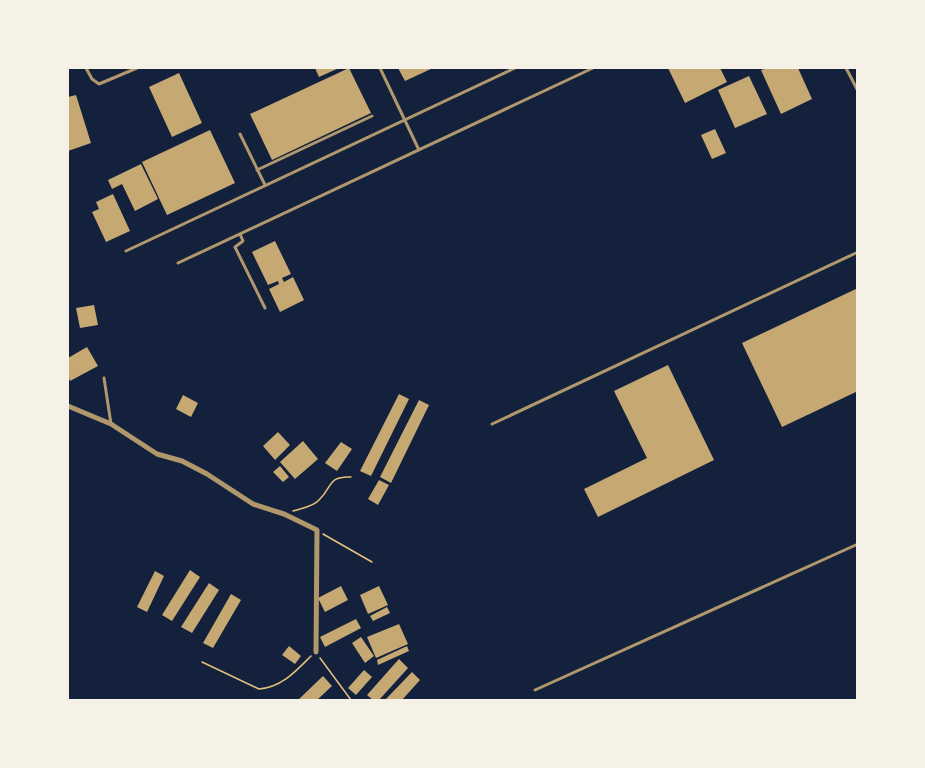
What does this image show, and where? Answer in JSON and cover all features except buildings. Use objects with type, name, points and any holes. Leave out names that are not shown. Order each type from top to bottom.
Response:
[{"type":"street","points":[[68,406],[111,424],[157,454],[182,462],[207,474],[253,504],[284,514],[317,530],[316,651]]},
{"type":"lane","points":[[86,68],[92,79],[99,84],[137,68]]},
{"type":"lane","points":[[380,68],[419,150]]},
{"type":"lane","points":[[126,251],[515,68]]},
{"type":"lane","points":[[178,263],[593,68]]},
{"type":"lane","points":[[846,68],[858,91]]},
{"type":"lane","points":[[257,170],[372,116]]},
{"type":"lane","points":[[240,134],[265,185]]},
{"type":"lane","points":[[240,234],[243,241],[235,247],[265,308]]},
{"type":"lane","points":[[492,424],[858,252]]},
{"type":"lane","points":[[104,378],[111,424]]},
{"type":"lane","points":[[535,690],[858,544]]},
{"type":"path","points":[[284,514],[318,502],[335,479],[343,476],[351,477]]},
{"type":"path","points":[[317,530],[372,562]]},
{"type":"path","points":[[202,662],[259,689],[269,688],[292,675],[316,651],[351,700]]}]
